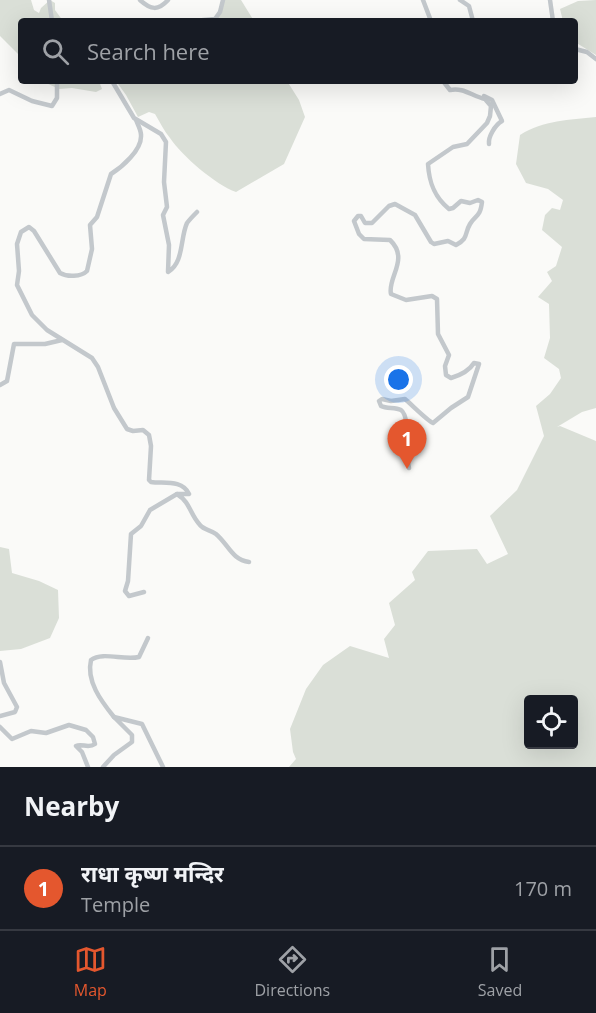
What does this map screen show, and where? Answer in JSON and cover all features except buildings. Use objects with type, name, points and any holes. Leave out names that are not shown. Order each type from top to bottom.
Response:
[{"type":"street","points":[[49,0],[52,18]]},
{"type":"street","points":[[140,0],[151,9],[158,8],[168,0]]},
{"type":"street","points":[[216,18],[223,0]]},
{"type":"street","points":[[423,0],[430,18]]},
{"type":"street","points":[[460,0],[469,6],[472,18]]},
{"type":"street","points":[[550,0],[553,18]]},
{"type":"street","points":[[578,50],[587,52],[596,59]]},
{"type":"street","points":[[0,94],[9,90],[32,101],[52,106],[56,103],[57,84]]},
{"type":"street","points":[[114,84],[136,120],[141,137],[140,143],[110,177],[99,211],[90,225],[92,249],[85,273],[68,276],[60,273],[32,229],[25,228],[18,239],[17,285],[20,294],[38,322],[92,358],[98,367],[114,408],[127,429],[146,432],[151,439],[149,480],[153,483],[165,481],[173,483],[189,492],[186,495],[177,494],[150,510],[141,526],[131,534],[128,581],[125,591],[129,596],[144,592]]},
{"type":"street","points":[[409,468],[405,416],[399,410],[381,406],[379,401],[405,399],[420,411],[427,421],[433,423],[469,396],[472,380],[479,364],[474,363],[469,370],[451,378],[446,375],[445,366],[449,355],[438,334],[437,299],[432,296],[406,300],[391,294],[390,289],[398,264],[395,246],[390,240],[364,239],[359,234],[354,221],[361,216],[365,223],[372,223],[389,206],[395,204],[415,215],[430,242],[434,244],[448,241],[456,245],[468,233],[468,226],[480,214],[482,202],[478,200],[470,203],[460,201],[449,209],[431,185],[428,164],[453,147],[467,144],[487,123],[490,116],[489,103],[459,88],[450,90],[445,84]]},
{"type":"street","points":[[475,95],[481,94],[492,100],[502,121],[496,125],[489,138],[489,144]]},
{"type":"street","points":[[136,120],[161,134],[166,142],[164,182],[167,207],[163,215],[169,245],[168,272],[179,258],[187,224],[196,212]]},
{"type":"street","points":[[0,385],[7,381],[14,344],[45,344],[62,340]]},
{"type":"street","points":[[177,494],[188,502],[199,524],[205,530],[217,535],[238,559],[249,562]]},
{"type":"street","points":[[103,767],[114,755],[130,745],[133,739],[132,735],[104,705],[91,678],[91,660],[97,656],[132,659],[139,657],[148,638]]},
{"type":"street","points":[[0,662],[4,683],[17,707],[15,712],[0,716]]},
{"type":"street","points":[[114,717],[142,724],[163,767]]},
{"type":"street","points":[[0,727],[12,739],[31,731],[46,733],[69,725],[81,727],[90,733],[95,742],[89,747],[76,746],[82,752],[88,767]]},
{"type":"shaded area","points":[[0,0],[31,0],[34,10],[39,13],[50,0],[55,3],[55,10],[61,18],[18,18],[18,54],[0,36]]},
{"type":"shaded area","points":[[223,0],[241,0],[252,18],[218,18]]},
{"type":"shaded area","points":[[596,0],[596,55],[578,44],[578,18],[562,18],[560,9],[578,1]]},
{"type":"shaded area","points":[[48,84],[100,84],[102,89],[96,92],[72,88],[59,89]]},
{"type":"shaded area","points":[[118,84],[289,84],[299,100],[305,117],[284,164],[236,192],[209,177],[191,161],[175,145],[155,114],[149,112],[138,117]]},
{"type":"shaded area","points":[[596,117],[596,408],[582,412],[557,427],[560,426],[596,441],[596,767],[289,767],[296,759],[290,729],[306,689],[323,665],[350,646],[389,658],[384,639],[395,625],[389,603],[415,580],[412,572],[428,551],[477,549],[487,564],[508,554],[490,516],[517,490],[544,436],[536,406],[550,394],[561,378],[559,369],[544,358],[550,338],[549,304],[538,297],[552,281],[547,272],[556,266],[562,247],[542,230],[545,215],[552,208],[560,210],[563,200],[548,189],[526,183],[516,164],[520,135],[538,126]]},
{"type":"shaded area","points":[[0,547],[9,549],[12,573],[39,581],[58,590],[59,618],[50,638],[21,649],[0,651]]},
{"type":"place","name":"राधा कृष्ण मन्दिर","points":[[407,469]]}]
